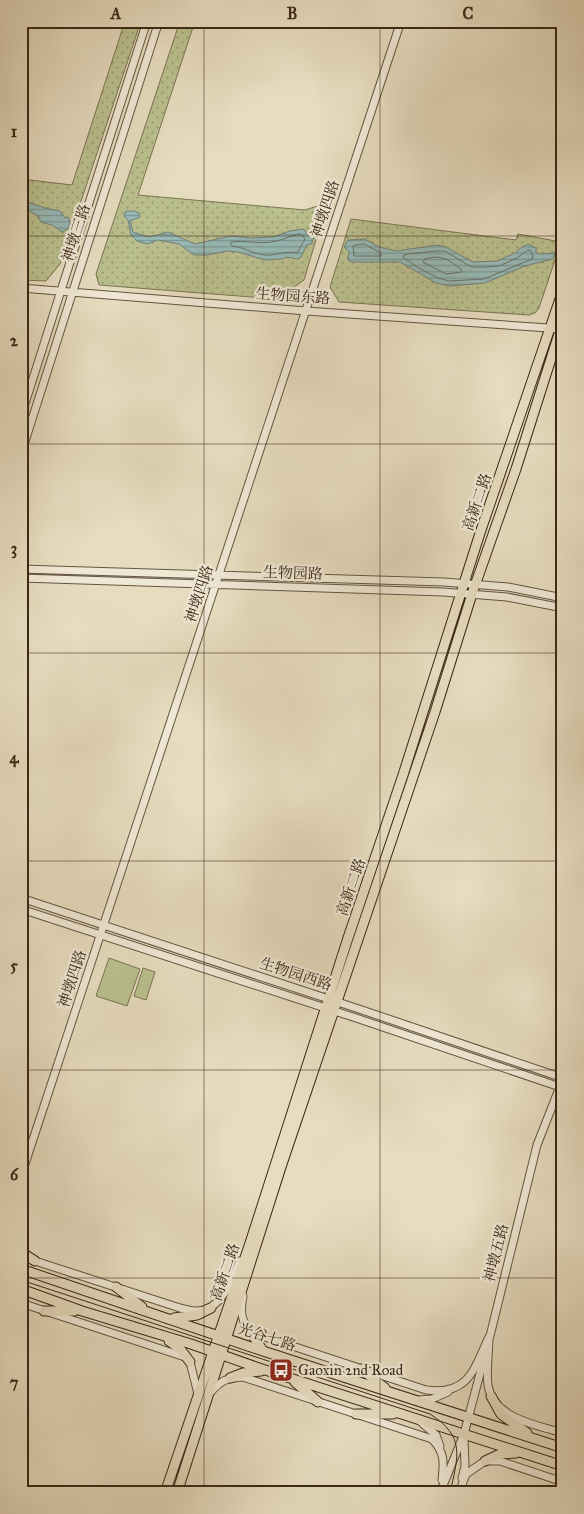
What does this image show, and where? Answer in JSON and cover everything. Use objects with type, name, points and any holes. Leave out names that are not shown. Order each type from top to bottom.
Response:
[{"type":"main road","name":"高新二路","points":[[333,1001],[462,589],[563,290]]},
{"type":"main road","name":"高新二路","points":[[166,1493],[217,1335],[435,712],[562,326]]},
{"type":"main road","name":"高新二路","points":[[177,1493],[330,1010]]},
{"type":"main road","points":[[21,1252],[35,1261]]},
{"type":"main road","name":"光谷七路","points":[[21,1269],[263,1351],[563,1448]]},
{"type":"main road","points":[[116,1287],[148,1312]]},
{"type":"main road","name":"光谷七路","points":[[21,1289],[82,1311],[563,1466]]},
{"type":"main road","points":[[167,1318],[186,1318],[211,1308]]},
{"type":"main road","points":[[44,1311],[82,1311]]},
{"type":"main road","points":[[250,1331],[263,1351]]},
{"type":"main road","points":[[160,1336],[181,1350],[190,1362]]},
{"type":"main road","points":[[361,1369],[389,1392]]},
{"type":"main road","points":[[230,1378],[255,1370],[268,1371]]},
{"type":"main road","points":[[291,1378],[318,1402]]},
{"type":"main road","points":[[491,1396],[501,1414],[537,1440]]},
{"type":"main road","points":[[356,1414],[402,1414]]},
{"type":"main road","points":[[485,1461],[500,1454],[523,1453]]},
{"type":"street","name":"神墩三路","points":[[21,416],[147,21]]},
{"type":"street","name":"神墩三路","points":[[21,454],[159,21]]},
{"type":"street","name":"神墩四路","points":[[21,1176],[401,21]]},
{"type":"street","name":"生物园东路","points":[[21,288],[306,311],[549,328],[562,326]]},
{"type":"street","name":"生物园路","points":[[21,569],[220,575],[462,589],[563,608]]},
{"type":"street","name":"生物园路","points":[[21,578],[462,589]]},
{"type":"street","name":"生物园路","points":[[474,590],[508,587],[563,598]]},
{"type":"street","name":"生物园西路","points":[[21,898],[333,1001],[562,1082]]},
{"type":"street","name":"生物园西路","points":[[21,909],[330,1010],[562,1082]]},
{"type":"street","name":"神墩五路","points":[[440,1492],[469,1418],[537,1146],[562,1082]]},
{"type":"street","points":[[21,1256],[180,1308],[197,1311],[211,1308],[222,1297],[251,1240]]},
{"type":"street","points":[[246,1279],[241,1302],[244,1324],[250,1331],[426,1390],[445,1390],[457,1387]]},
{"type":"street","points":[[21,1303],[185,1357],[190,1362],[198,1394]]},
{"type":"street","points":[[415,1400],[432,1399],[457,1387],[470,1377],[489,1337]]},
{"type":"street","points":[[489,1337],[488,1384],[491,1396],[498,1405],[510,1414],[563,1433]]},
{"type":"street","points":[[208,1395],[219,1383],[230,1378],[243,1377],[432,1439],[440,1447]]},
{"type":"street","points":[[414,1418],[436,1435],[444,1460],[440,1492]]},
{"type":"street","name":"神墩五路","points":[[459,1493],[465,1466],[464,1434]]},
{"type":"street","points":[[459,1493],[466,1474],[485,1461],[500,1461],[563,1482]]},
{"type":"green space","points":[[125,21],[141,21],[60,264],[46,281],[21,280],[21,179],[72,185]]},
{"type":"green space","points":[[180,21],[195,21],[138,195],[305,210],[327,203],[304,280],[277,299],[99,285],[96,274]]},
{"type":"green space","points":[[351,219],[516,240],[518,234],[561,242],[539,308],[535,313],[529,315],[339,302],[330,287]]},
{"type":"green space","points":[[109,958],[140,969],[127,1006],[96,996]]},
{"type":"green space","points":[[143,968],[155,972],[146,1000],[134,996]]},
{"type":"water","points":[[21,197],[27,202],[60,211],[65,218],[68,217],[70,223],[68,229],[62,232],[52,225],[41,222],[38,216],[26,209],[21,210]]},
{"type":"water","points":[[126,211],[139,213],[140,217],[130,221],[133,232],[149,237],[168,232],[195,244],[231,236],[251,238],[273,237],[290,231],[304,229],[308,235],[314,237],[311,244],[307,245],[298,259],[287,257],[265,260],[238,252],[227,251],[208,255],[194,255],[179,244],[158,240],[147,244],[137,241],[131,235],[128,220],[124,216]]},
{"type":"water","points":[[365,239],[379,247],[397,251],[437,245],[446,247],[473,262],[497,261],[515,253],[528,244],[536,248],[536,252],[539,254],[555,253],[553,259],[525,266],[485,283],[450,286],[436,283],[400,262],[351,262],[348,260],[349,252],[344,247],[348,240]]},
{"type":"tram line","points":[[21,1280],[430,1414],[442,1422],[454,1439],[457,1458],[450,1493]]},
{"type":"place","name":"Gaoxin 2nd Road","points":[[281,1370]]}]
